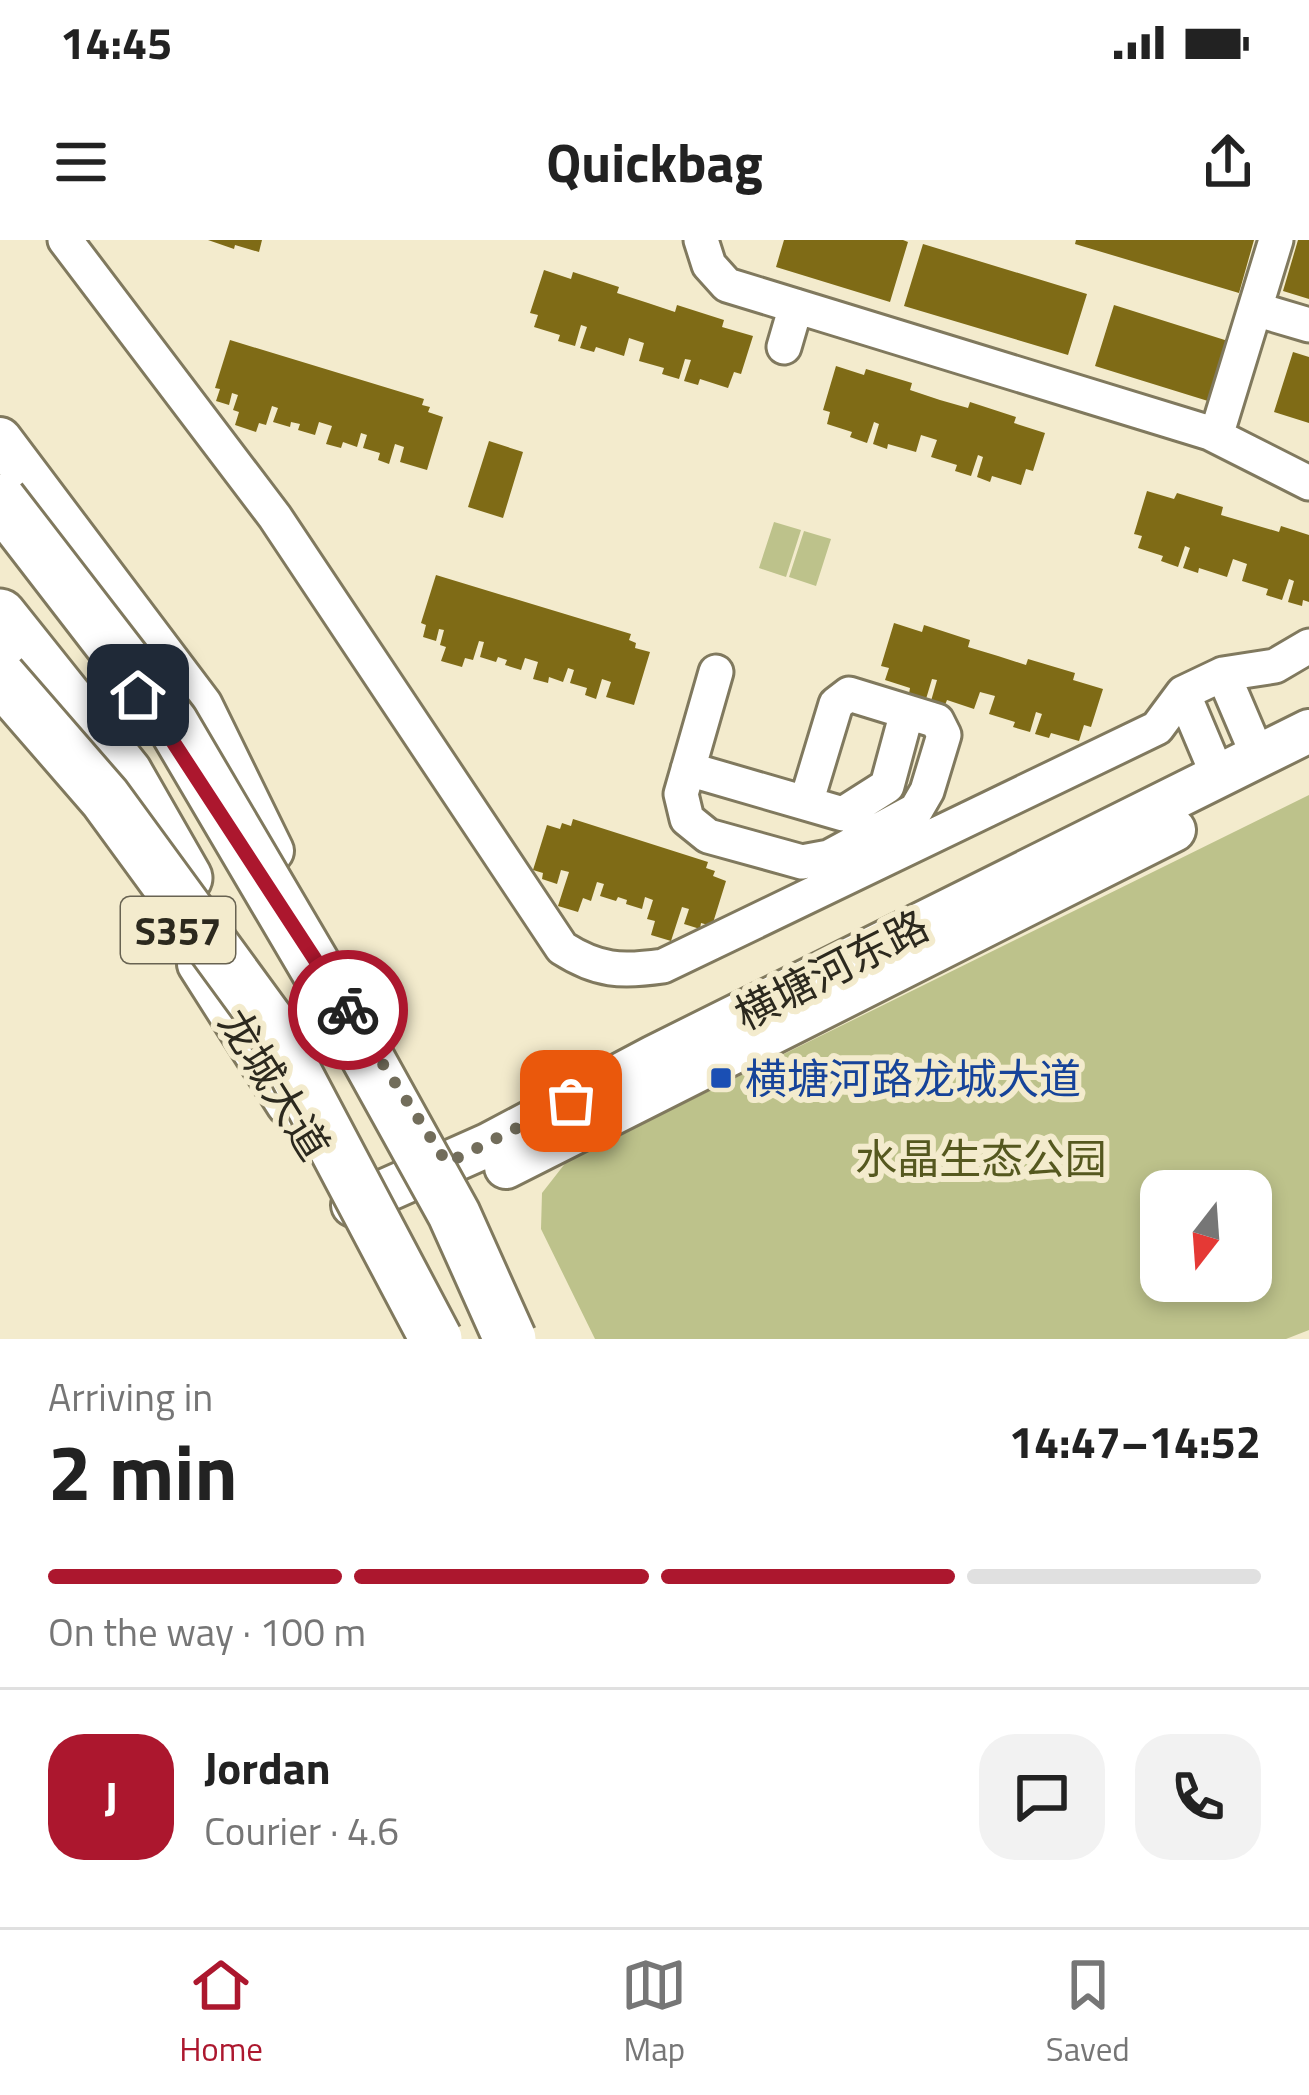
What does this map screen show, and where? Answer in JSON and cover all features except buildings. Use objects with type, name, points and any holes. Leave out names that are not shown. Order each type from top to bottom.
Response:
[{"type":"highway","points":[[0,500],[172,723],[443,1195],[510,1339]]},
{"type":"highway","points":[[0,614],[125,773],[268,1021],[436,1339]]},
{"type":"highway","points":[[0,677],[105,798],[268,1021]]},
{"type":"main road","points":[[0,439],[201,706],[357,1024]]},
{"type":"main road","name":"S357","points":[[0,517],[166,731],[453,1174],[537,1339]]},
{"type":"main road","name":"龙城大道","points":[[0,656],[357,1215],[418,1339]]},
{"type":"main road","name":"横塘河东路","points":[[357,1215],[453,1174],[1309,731]]},
{"type":"main road","name":"横塘河东路","points":[[453,1174],[512,1165],[1309,762]]},
{"type":"lane","points":[[64,240],[274,517],[562,948],[587,964],[626,971],[663,966],[1157,728],[1183,693],[1223,674],[1275,666],[1309,646]]},
{"type":"lane","points":[[701,240],[709,265],[727,285],[1216,436],[1309,483]]},
{"type":"lane","points":[[1216,436],[1276,240]]},
{"type":"lane","points":[[784,346],[796,306]]},
{"type":"lane","points":[[1255,309],[1309,325]]},
{"type":"lane","points":[[716,672],[681,794],[687,819],[708,836],[802,862],[830,857],[916,810],[928,791],[944,735],[937,721],[849,694],[836,704],[806,803]]},
{"type":"lane","points":[[1223,674],[1258,756]]},
{"type":"lane","points":[[1183,693],[1218,776]]},
{"type":"lane","points":[[688,769],[843,814],[886,786],[907,712]]},
{"type":"green space","points":[[774,522],[801,530],[786,577],[759,568]]},
{"type":"green space","points":[[804,531],[831,539],[816,586],[789,577]]},
{"type":"green space","name":"水晶生态公园","points":[[1309,795],[1309,1330],[1286,1339],[595,1339],[541,1229],[542,1193],[567,1161]]},
{"type":"way so far","points":[[348,1010],[447,1163],[571,1101]]},
{"type":"place","name":"横塘河路龙城大道","points":[[721,1078]]},
{"type":"route","points":[[138,695],[348,1010]]}]
